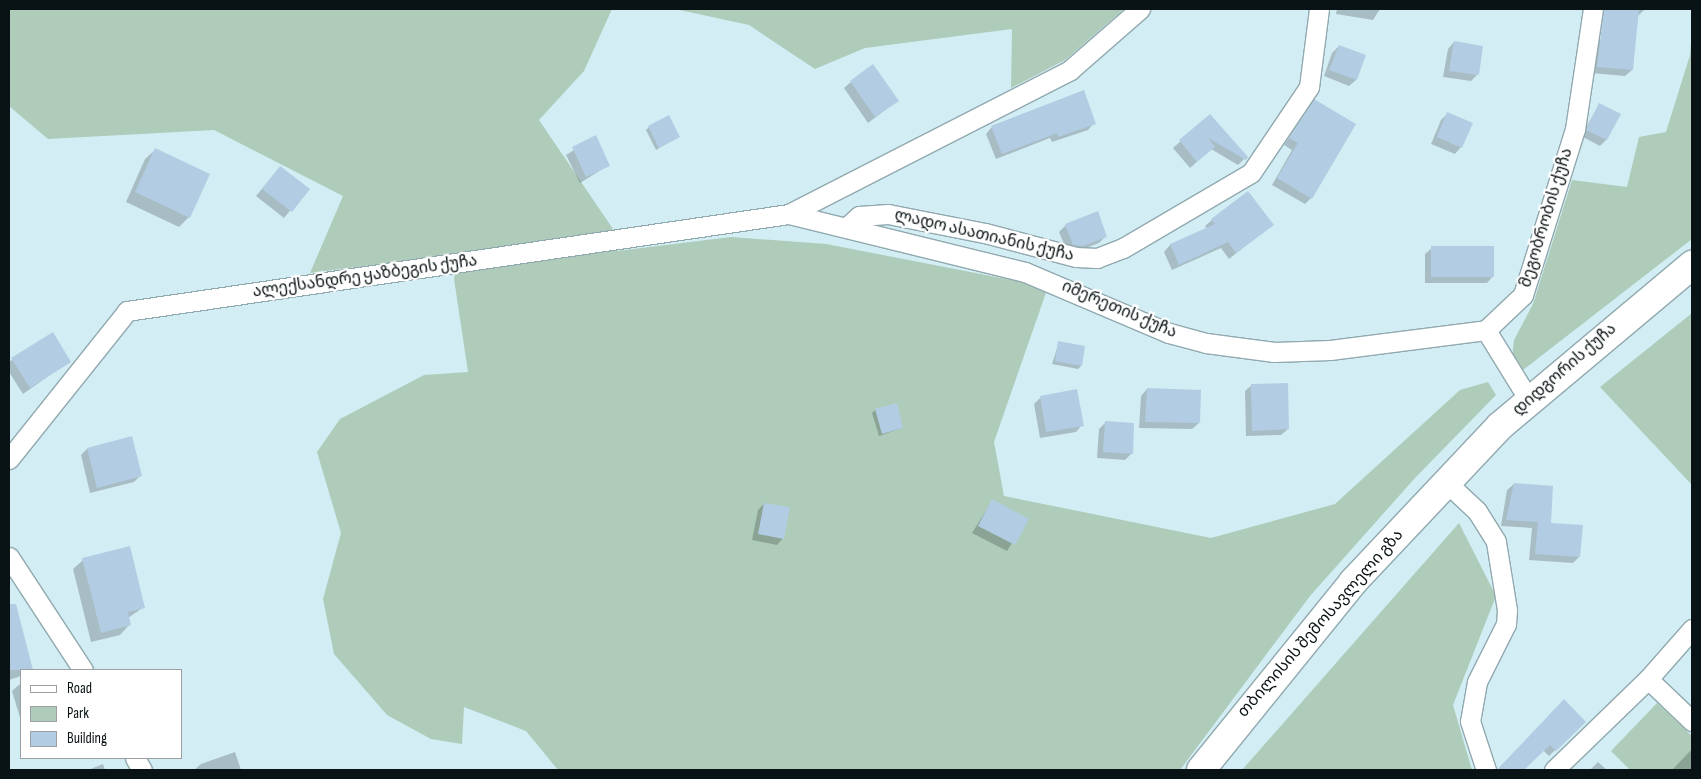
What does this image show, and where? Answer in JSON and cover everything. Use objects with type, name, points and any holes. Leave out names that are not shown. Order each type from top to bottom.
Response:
[{"type":"highway","name":"დიდგორის ქუჩა","points":[[1446,482],[1529,400],[1692,265]]},
{"type":"highway","name":"თბილისის შემოსავლელი გზა","points":[[1201,770],[1353,582],[1446,482]]},
{"type":"street","points":[[789,214],[1070,70],[1140,9]]},
{"type":"street","name":"ლადო ასათიანის ქუჩა","points":[[847,228],[858,216],[888,214],[985,233],[1076,257],[1098,258],[1123,248],[1251,173],[1308,87],[1319,9]]},
{"type":"street","name":"მეგობრობის ქუჩა","points":[[1486,330],[1523,295],[1575,129],[1593,9]]},
{"type":"street","name":"იმერეთის ქუჩა","points":[[789,214],[1025,272],[1169,334],[1206,343],[1274,352],[1330,350],[1486,330]]},
{"type":"street","name":"ალექსანდრე ყაზბეგის ქუჩა","points":[[9,459],[127,310],[789,214]]},
{"type":"street","points":[[1486,330],[1529,400]]},
{"type":"street","points":[[1446,482],[1477,511],[1496,542],[1508,610],[1506,624],[1477,682],[1470,721],[1486,770]]},
{"type":"street","points":[[9,557],[82,669]]},
{"type":"street","points":[[1554,770],[1648,679],[1692,629]]},
{"type":"street","points":[[1648,679],[1692,721]]},
{"type":"street","points":[[136,759],[142,770]]},
{"type":"green space","points":[[9,9],[612,9],[584,71],[539,120],[613,229],[617,251],[731,237],[826,244],[1048,287],[994,442],[1004,496],[1211,538],[1335,504],[1460,390],[1488,382],[1496,395],[1415,478],[1310,596],[1180,770],[558,770],[526,731],[464,707],[462,744],[431,739],[387,715],[334,654],[323,599],[341,533],[317,452],[340,419],[424,375],[468,372],[454,279],[459,254],[310,273],[343,196],[214,130],[48,139],[9,106]]},
{"type":"green space","points":[[675,9],[1124,9],[1065,60],[1011,88],[1012,29],[865,48],[815,69],[749,25]]},
{"type":"green space","points":[[1692,32],[1692,239],[1519,373],[1512,360],[1514,340],[1533,304],[1572,180],[1627,187],[1639,137],[1666,132],[1690,55]]},
{"type":"green space","points":[[1692,313],[1692,485],[1600,387]]},
{"type":"green space","points":[[1459,523],[1496,596],[1453,705],[1472,770],[1242,770]]},
{"type":"green space","points":[[1657,703],[1692,736],[1692,770],[1630,770],[1611,751]]},
{"type":"building","points":[[1604,9],[1639,9],[1633,70],[1597,67]]},
{"type":"building","points":[[1454,41],[1483,46],[1479,75],[1449,71]]},
{"type":"building","points":[[1339,45],[1366,55],[1357,80],[1329,70]]},
{"type":"building","points":[[873,64],[899,101],[875,117],[850,81]]},
{"type":"building","points":[[1084,90],[1096,124],[1058,137],[1057,133],[1002,154],[991,126]]},
{"type":"building","points":[[1314,99],[1356,124],[1312,199],[1277,178],[1298,143],[1289,138]]},
{"type":"building","points":[[1599,103],[1621,114],[1607,140],[1586,130]]},
{"type":"building","points":[[1447,112],[1473,123],[1462,148],[1437,137]]},
{"type":"building","points":[[1210,114],[1248,157],[1246,160],[1208,138],[1215,147],[1197,162],[1179,140]]},
{"type":"building","points":[[669,115],[680,137],[659,148],[648,126]]},
{"type":"building","points":[[596,135],[610,166],[586,177],[572,147]]},
{"type":"building","points":[[155,148],[210,174],[190,218],[135,192]]},
{"type":"building","points":[[280,166],[310,189],[292,212],[262,189]]},
{"type":"building","points":[[1248,191],[1274,225],[1236,253],[1228,242],[1179,265],[1170,244],[1215,224],[1211,219]]},
{"type":"building","points":[[1098,211],[1107,237],[1083,246],[1073,245],[1065,224]]},
{"type":"building","points":[[1431,246],[1494,246],[1494,277],[1431,277]]},
{"type":"building","points":[[53,332],[71,362],[30,388],[11,358]]},
{"type":"building","points":[[1058,341],[1085,346],[1082,366],[1055,361]]},
{"type":"building","points":[[1288,383],[1289,429],[1252,431],[1251,384]]},
{"type":"building","points":[[1147,388],[1201,390],[1200,423],[1145,422]]},
{"type":"building","points":[[1077,389],[1084,426],[1046,432],[1040,396]]},
{"type":"building","points":[[897,403],[903,428],[882,434],[875,409]]},
{"type":"building","points":[[1105,421],[1134,423],[1133,454],[1103,452]]},
{"type":"building","points":[[132,436],[142,476],[97,488],[87,448]]},
{"type":"building","points":[[1514,483],[1553,486],[1551,523],[1583,525],[1580,557],[1535,554],[1538,522],[1506,520]]},
{"type":"building","points":[[992,499],[1029,519],[1015,545],[978,526]]},
{"type":"building","points":[[764,503],[790,507],[784,539],[758,534]]},
{"type":"building","points":[[130,546],[145,608],[128,612],[131,625],[101,633],[82,558]]},
{"type":"building","points":[[9,604],[16,604],[33,669],[9,670]]},
{"type":"building","points":[[1564,699],[1586,722],[1556,751],[1550,745],[1524,770],[1497,770]]}]
